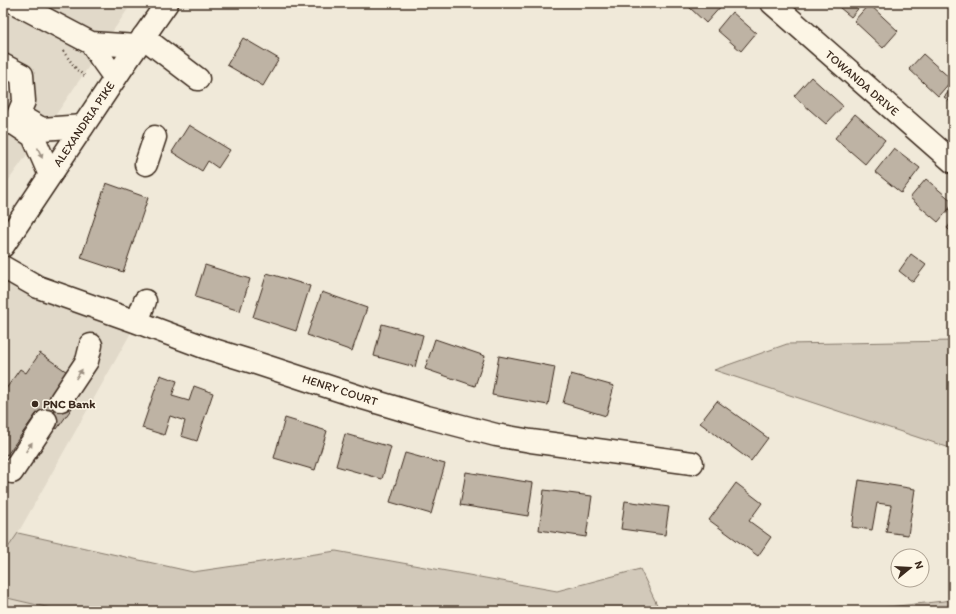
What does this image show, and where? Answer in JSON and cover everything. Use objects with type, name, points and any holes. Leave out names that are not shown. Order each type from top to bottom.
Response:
[{"type":"main road","points":[[15,3],[91,43],[140,42],[198,79]]},
{"type":"main road","name":"ALEXANDRIA PIKE","points":[[3,246],[167,3]]},
{"type":"main road","name":"TOWANDA DRIVE","points":[[772,3],[953,162]]},
{"type":"main road","points":[[91,43],[115,78]]},
{"type":"main road","points":[[3,65],[22,75],[24,101],[9,120]]},
{"type":"main road","points":[[9,120],[42,129],[83,126]]},
{"type":"main road","points":[[9,120],[33,136],[50,175]]},
{"type":"main road","points":[[146,164],[155,137]]},
{"type":"main road","name":"HENRY COURT","points":[[3,266],[38,287],[204,347],[256,362],[363,398],[454,425],[496,435],[531,441],[692,463]]},
{"type":"main road","points":[[137,322],[145,301]]},
{"type":"main road","points":[[61,400],[87,361],[91,345]]},
{"type":"main road","points":[[12,472],[46,421]]},
{"type":"shaded area","points":[[3,3],[132,3],[57,113],[3,188]]},
{"type":"shaded area","points":[[3,267],[137,322],[18,533],[3,555]]},
{"type":"shaded area","points":[[953,341],[953,449],[714,370],[787,344]]},
{"type":"shaded area","points":[[18,533],[193,572],[336,551],[557,591],[640,569],[660,611],[63,611],[3,597],[3,555]]},
{"type":"shaded area","points":[[3,597],[63,611],[3,611]]},
{"type":"shaded area","points":[[953,600],[953,611],[851,611]]},
{"type":"building","points":[[692,3],[723,4],[706,23],[689,7]]},
{"type":"building","points":[[834,3],[863,3],[851,17]]},
{"type":"building","points":[[869,4],[898,31],[883,48],[854,21]]},
{"type":"building","points":[[732,12],[756,33],[741,51],[717,30]]},
{"type":"building","points":[[243,38],[279,59],[263,86],[227,65]]},
{"type":"building","points":[[923,54],[952,80],[938,96],[909,69]]},
{"type":"building","points":[[811,77],[843,106],[826,124],[794,96]]},
{"type":"building","points":[[953,87],[953,104],[944,97]]},
{"type":"building","points":[[855,114],[885,140],[865,164],[835,138]]},
{"type":"building","points":[[189,125],[230,150],[218,168],[208,161],[202,171],[172,152]]},
{"type":"building","points":[[894,148],[920,168],[901,193],[875,172]]},
{"type":"building","points":[[926,179],[953,202],[938,222],[910,198]]},
{"type":"building","points":[[106,183],[148,198],[123,272],[81,258]]},
{"type":"building","points":[[953,221],[953,234],[947,228]]},
{"type":"building","points":[[911,254],[926,265],[913,282],[899,271]]},
{"type":"building","points":[[205,265],[250,279],[240,311],[195,297]]},
{"type":"building","points":[[267,273],[310,286],[296,331],[253,317]]},
{"type":"building","points":[[322,292],[367,308],[352,351],[307,335]]},
{"type":"building","points":[[382,324],[423,335],[415,367],[374,356]]},
{"type":"building","points":[[435,339],[485,356],[475,386],[425,369]]},
{"type":"building","name":"PNC Bank","points":[[40,353],[70,374],[55,395],[72,408],[57,429],[36,414],[7,455],[3,453],[3,393],[20,369],[26,373]]},
{"type":"building","points":[[499,356],[555,367],[548,405],[492,395]]},
{"type":"building","points":[[571,374],[614,386],[606,416],[563,403]]},
{"type":"building","points":[[160,375],[177,381],[172,396],[189,401],[194,386],[213,393],[197,441],[181,436],[185,421],[170,416],[164,435],[142,428]]},
{"type":"building","points":[[717,401],[768,438],[751,461],[700,423]]},
{"type":"building","points":[[285,418],[327,431],[315,470],[274,458]]},
{"type":"building","points":[[345,434],[391,447],[382,479],[336,466]]},
{"type":"building","points":[[405,453],[445,464],[431,514],[390,502]]},
{"type":"building","points":[[466,472],[533,483],[528,516],[460,505]]},
{"type":"building","points":[[859,480],[915,489],[908,535],[886,532],[891,505],[877,503],[872,530],[852,527]]},
{"type":"building","points":[[736,483],[762,503],[749,521],[771,537],[758,556],[709,520]]},
{"type":"building","points":[[544,490],[592,496],[586,537],[539,530]]},
{"type":"building","points":[[625,501],[669,507],[665,535],[621,529]]},
{"type":"place","name":"PNC Bank","points":[[35,404]]}]
